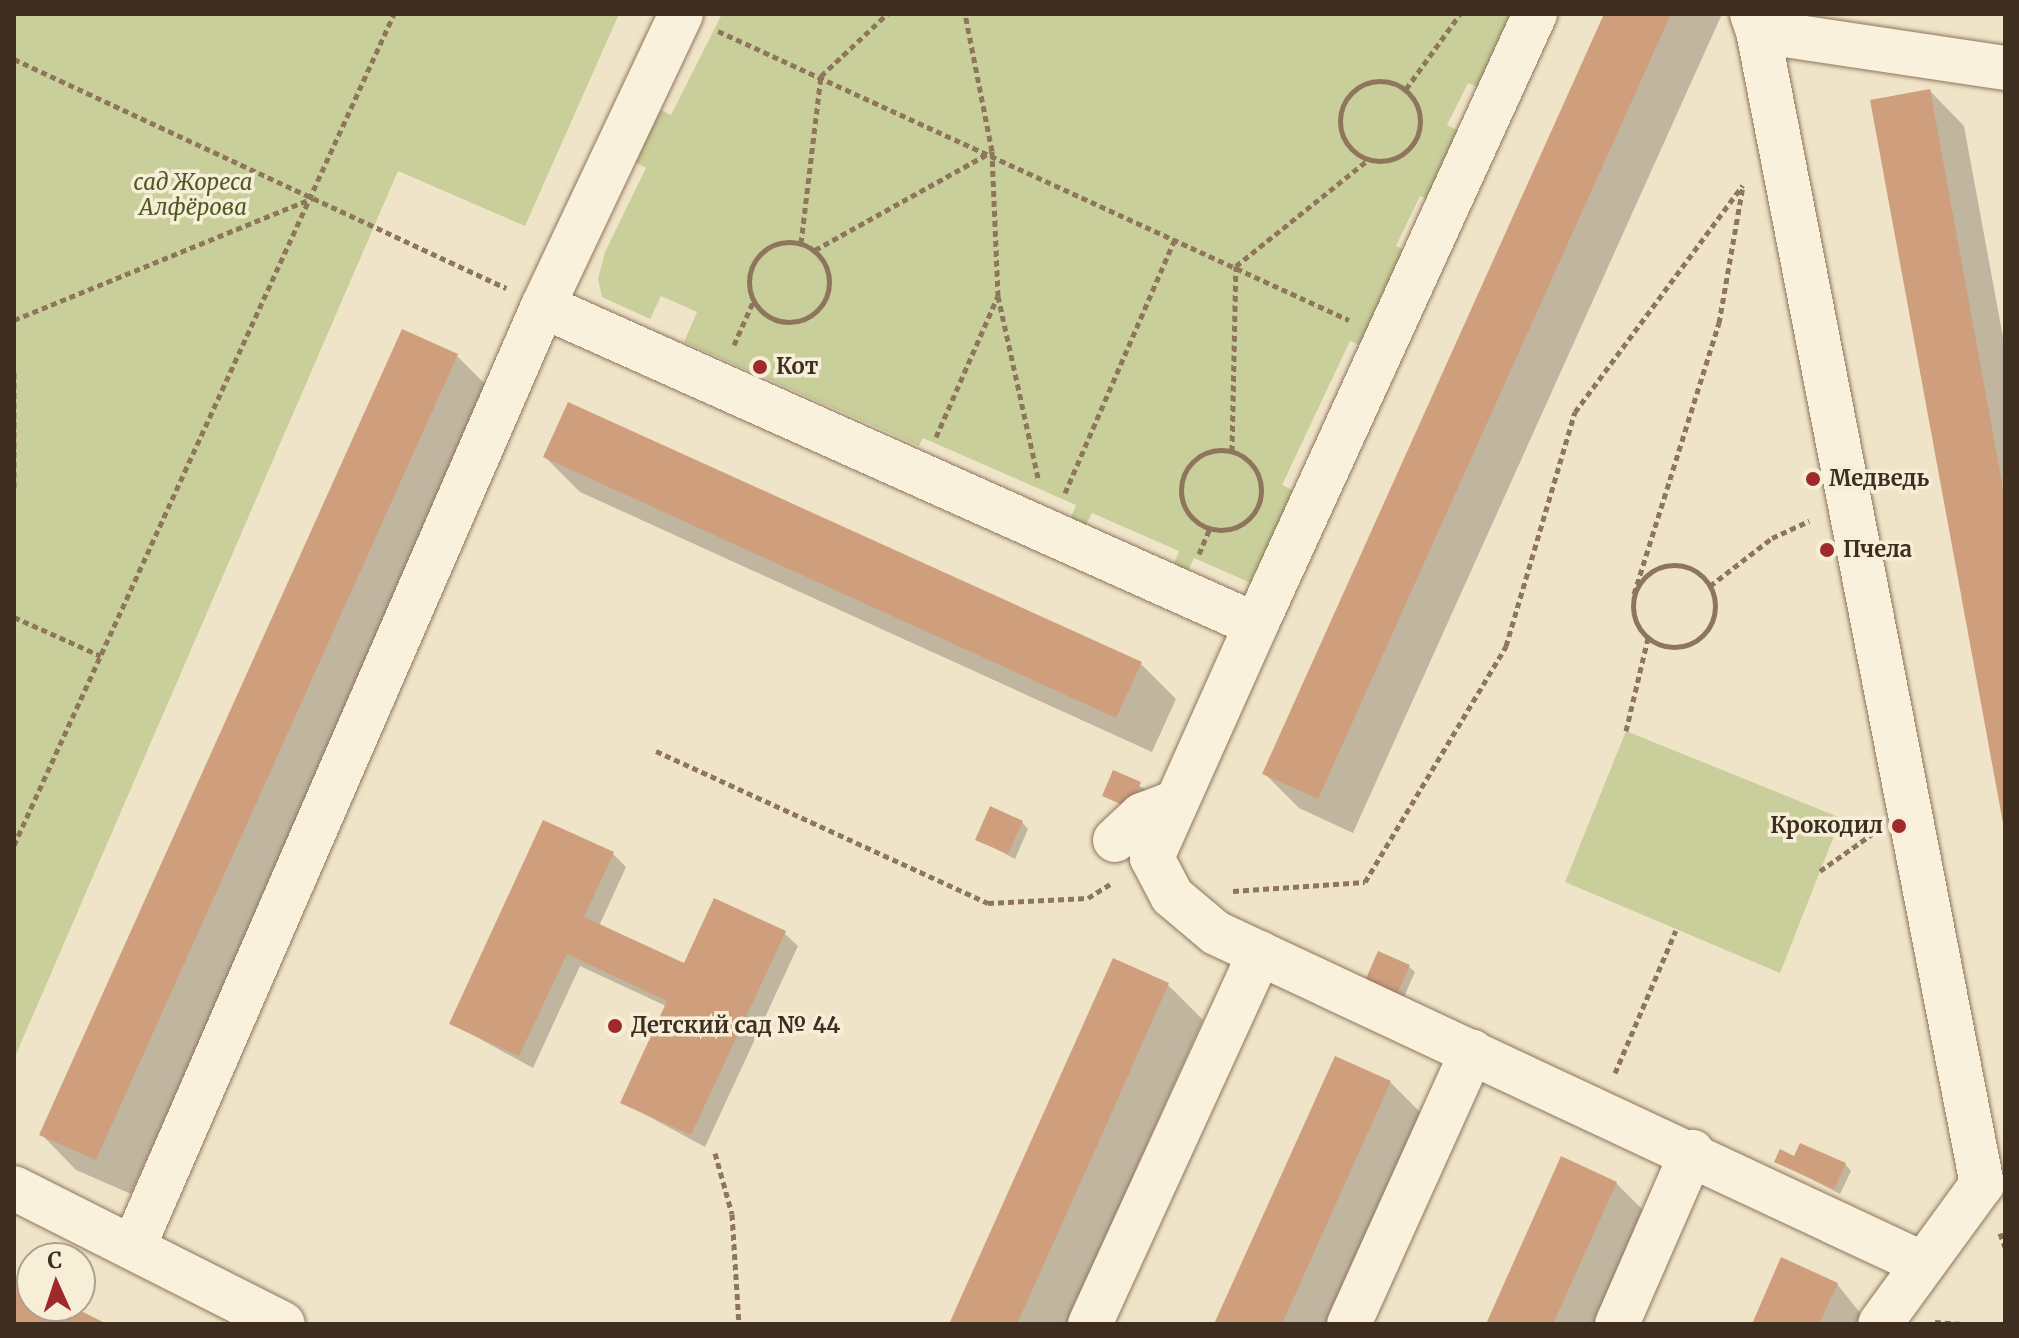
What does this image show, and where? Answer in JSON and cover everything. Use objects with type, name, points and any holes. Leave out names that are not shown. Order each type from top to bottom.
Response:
[{"type":"lane","points":[[134,1246],[543,306],[681,14]]},
{"type":"lane","points":[[1535,14],[1173,803],[1133,849],[1172,896],[1216,933],[1599,1108],[1919,1262]]},
{"type":"lane","points":[[1880,1324],[1919,1262],[1982,1184],[1755,23],[2005,68]]},
{"type":"lane","points":[[543,306],[1256,625]]},
{"type":"lane","points":[[1090,1324],[1260,953]]},
{"type":"lane","points":[[1349,1324],[1472,1051]]},
{"type":"lane","points":[[1617,1324],[1692,1152]]},
{"type":"lane","points":[[14,1188],[283,1324]]},
{"type":"path","points":[[14,845],[313,198],[394,14]]},
{"type":"path","points":[[681,14],[992,151],[1388,339]]},
{"type":"path","points":[[801,243],[821,76],[887,14]]},
{"type":"path","points":[[965,14],[992,151],[998,296],[1049,530]]},
{"type":"path","points":[[1406,89],[1460,14]]},
{"type":"path","points":[[14,59],[543,306]]},
{"type":"path","points":[[1232,451],[1236,266],[1368,160],[1400,157],[1419,133],[1421,117],[1406,89],[1391,81],[1360,85],[1341,109],[1344,140],[1368,160]]},
{"type":"path","points":[[1172,896],[1365,882],[1506,646],[1575,412],[1743,184],[1778,131]]},
{"type":"path","points":[[815,250],[992,151]]},
{"type":"path","points":[[1634,594],[1654,570],[1669,565],[1685,567],[1710,586],[1713,618],[1693,642],[1662,646],[1648,638],[1638,626],[1634,594],[1719,323],[1743,184]]},
{"type":"path","points":[[14,320],[313,198]]},
{"type":"path","points":[[1049,530],[1176,237]]},
{"type":"path","points":[[785,241],[801,243],[815,250],[830,278],[821,308],[794,323],[763,313],[749,286],[757,256],[785,241]]},
{"type":"path","points":[[920,473],[998,296]]},
{"type":"path","points":[[14,372],[14,488]]},
{"type":"path","points":[[1232,451],[1256,471],[1260,502],[1240,527],[1209,530],[1184,510],[1181,479],[1201,454],[1232,451]]},
{"type":"path","points":[[1710,586],[1772,538],[1850,503]]},
{"type":"path","points":[[14,616],[101,656]]},
{"type":"path","points":[[1626,731],[1648,638]]},
{"type":"path","points":[[656,751],[988,903],[1088,898],[1133,849]]},
{"type":"path","points":[[1820,871],[1909,807]]},
{"type":"path","points":[[1599,1108],[1676,930]]},
{"type":"path","points":[[715,1153],[732,1214],[739,1324]]},
{"type":"green space","name":"сад Жореса Алфёрова","points":[[14,14],[619,14],[525,226],[398,171],[14,1059]]},
{"type":"green space","points":[[722,14],[1519,14],[1484,90],[1468,83],[1447,125],[1466,135],[1435,202],[1420,196],[1396,246],[1410,253],[1366,348],[1350,341],[1282,485],[1305,496],[1286,508],[1251,583],[1194,558],[1186,575],[1172,569],[1179,551],[1092,513],[1084,529],[1069,522],[1076,505],[923,438],[919,446],[684,342],[697,312],[661,296],[650,319],[602,297],[598,279],[605,252],[646,168],[627,158],[652,106],[671,115]]},
{"type":"green space","points":[[1626,731],[1841,818],[1780,973],[1565,882]]},
{"type":"building","points":[[1604,14],[1671,14],[1318,799],[1262,774]]},
{"type":"building","points":[[1930,89],[2005,499],[2005,834],[1870,100]]},
{"type":"building","points":[[402,329],[458,354],[96,1160],[39,1135]]},
{"type":"building","points":[[568,402],[1142,662],[1116,718],[543,457]]},
{"type":"building","points":[[1113,770],[1141,782],[1130,808],[1102,796]]},
{"type":"building","points":[[990,806],[1023,821],[1008,854],[975,840]]},
{"type":"building","points":[[543,820],[614,852],[584,917],[684,963],[714,898],[786,931],[691,1135],[620,1103],[667,1001],[567,954],[519,1056],[449,1024]]},
{"type":"building","points":[[1378,951],[1410,965],[1397,994],[1365,981]]},
{"type":"building","points":[[1113,958],[1169,983],[1101,1137],[1017,1324],[949,1324]]},
{"type":"building","points":[[1335,1056],[1391,1081],[1282,1324],[1214,1324]]},
{"type":"building","points":[[1800,1143],[1846,1163],[1834,1189],[1774,1162],[1780,1149],[1794,1156]]},
{"type":"building","points":[[1561,1156],[1617,1182],[1553,1324],[1486,1324]]},
{"type":"building","points":[[1781,1257],[1838,1283],[1819,1324],[1752,1324]]},
{"type":"building","points":[[14,1278],[16,1322],[96,1322],[96,1318],[107,1324],[14,1324]]},
{"type":"place","name":"Кот","points":[[760,367]]},
{"type":"place","name":"Медведь","points":[[1813,479]]},
{"type":"place","name":"Пчела","points":[[1827,550]]},
{"type":"place","name":"Крокодил","points":[[1899,826]]},
{"type":"place","name":"Детский сад № 44","points":[[615,1026]]}]
